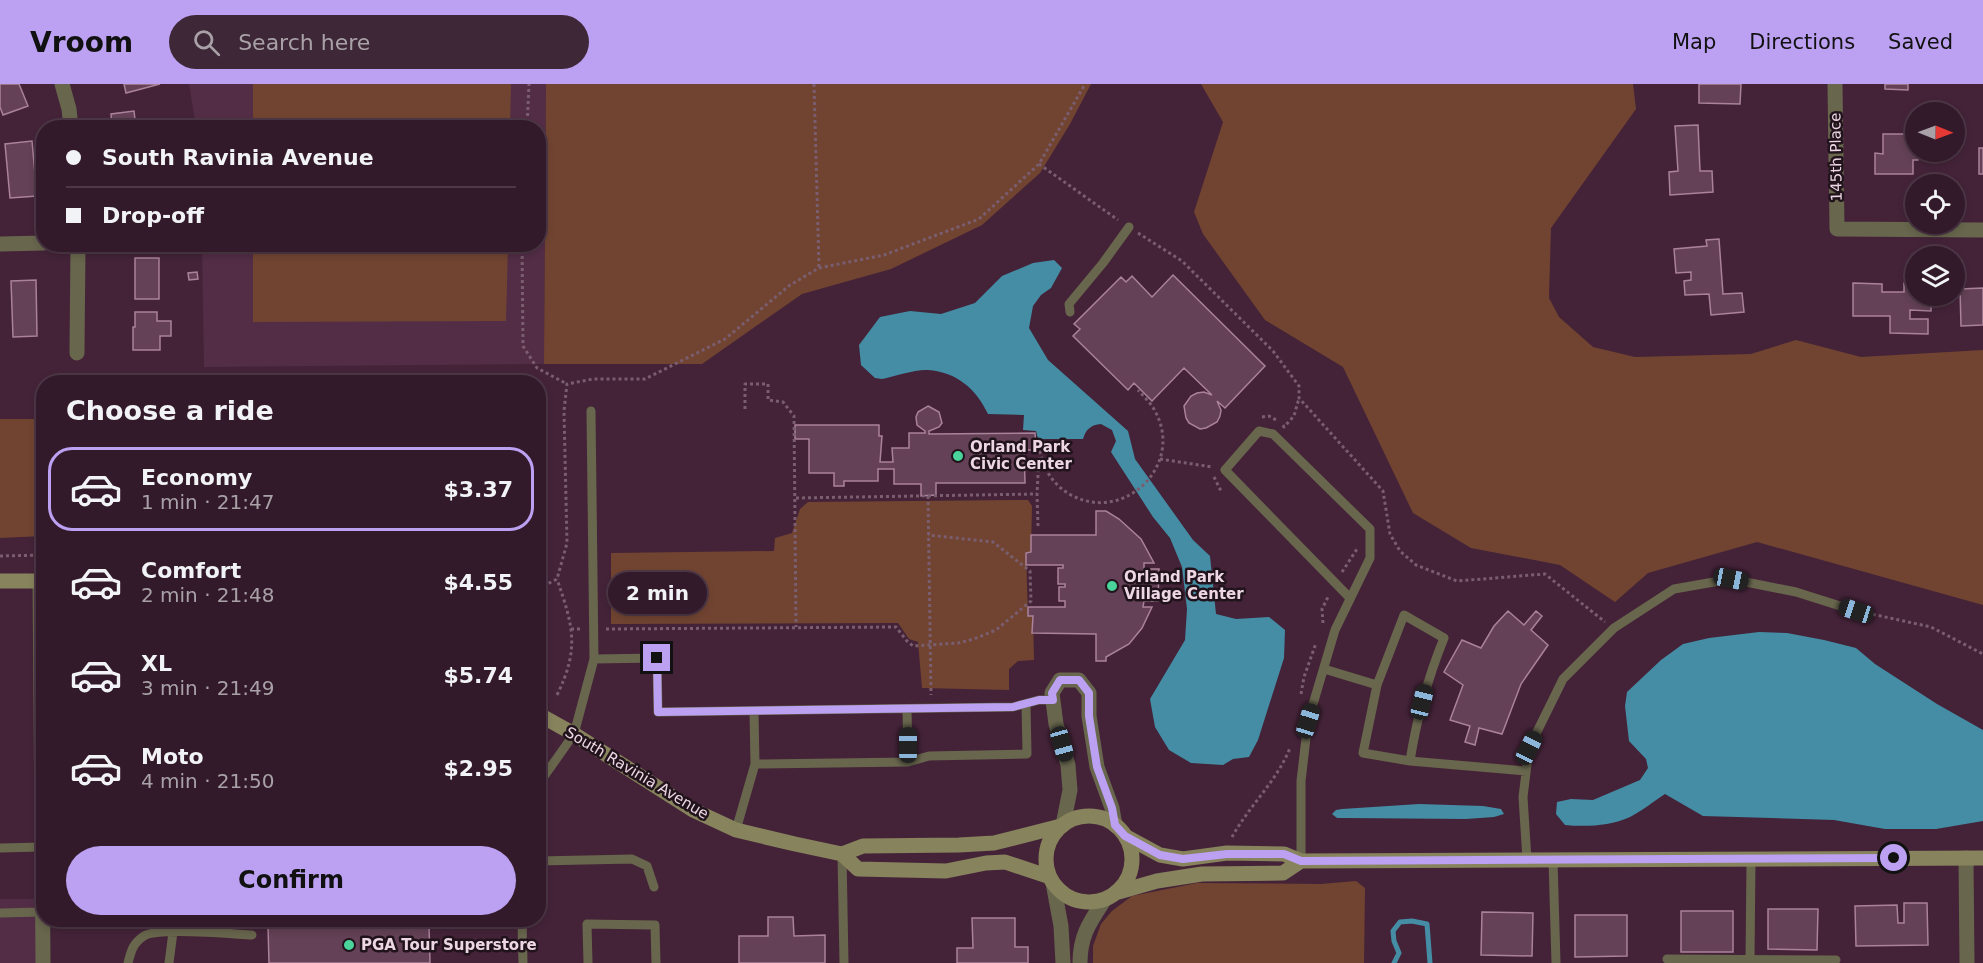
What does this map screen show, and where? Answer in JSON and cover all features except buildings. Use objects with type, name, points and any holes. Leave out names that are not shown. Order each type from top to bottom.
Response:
[{"type":"street","points":[[62,84],[70,120]]},
{"type":"street","name":"145th Place","points":[[1835,84],[1837,229],[1983,230]]},
{"type":"street","points":[[0,244],[36,243]]},
{"type":"street","points":[[77,353],[78,252]]},
{"type":"street","points":[[0,581],[36,581]]},
{"type":"street","points":[[1062,826],[1070,790],[1068,765],[1056,724],[1052,693],[1060,680],[1079,680],[1089,693],[1089,716],[1097,767],[1120,831],[1130,849],[1132,862],[1123,885],[1110,896],[1085,930],[1080,947],[1080,963]]},
{"type":"street","name":"South Ravinia Avenue","points":[[546,718],[693,810],[736,830],[843,854],[858,869],[946,871],[986,863],[1005,862],[1052,880]]},
{"type":"street","points":[[1063,963],[1061,926],[1046,862],[1047,849],[1052,837],[1062,826],[1073,819],[1088,816],[1102,818],[1160,855],[1183,859],[1227,854],[1284,854],[1301,861],[1983,858]]},
{"type":"street","name":"South Ravinia Avenue","points":[[843,854],[863,846],[994,843],[1062,826]]},
{"type":"street","points":[[1966,858],[1967,963]]},
{"type":"street","points":[[1052,880],[1070,898],[1093,902],[1157,881],[1202,874],[1282,873],[1301,861]]},
{"type":"street","points":[[42,927],[43,963]]},
{"type":"lane","points":[[1070,312],[1069,304],[1129,227]]},
{"type":"lane","points":[[546,774],[574,734],[594,659],[591,411]]},
{"type":"lane","points":[[1301,861],[1301,781],[1308,721],[1335,630],[1370,558],[1370,528],[1274,434],[1259,431],[1225,470],[1350,598]]},
{"type":"lane","points":[[1527,860],[1523,797],[1529,748],[1563,679],[1614,628],[1674,590],[1731,579],[1796,592],[1856,611]]},
{"type":"lane","points":[[1410,761],[1427,679],[1444,638],[1404,615],[1377,685],[1363,753],[1410,761],[1526,771]]},
{"type":"lane","points":[[594,659],[657,658],[658,712],[1013,707],[1039,700],[1053,700]]},
{"type":"lane","points":[[1324,669],[1377,685]]},
{"type":"lane","points":[[754,764],[908,762],[929,756],[1027,754],[1026,704]]},
{"type":"lane","points":[[907,709],[908,762]]},
{"type":"lane","points":[[736,830],[754,764],[754,711]]},
{"type":"lane","points":[[0,848],[36,848]]},
{"type":"lane","points":[[843,854],[844,963]]},
{"type":"lane","points":[[546,861],[632,859],[647,866],[654,887]]},
{"type":"lane","points":[[1750,960],[1751,859]]},
{"type":"lane","points":[[1553,860],[1557,963]]},
{"type":"lane","points":[[0,913],[36,912]]},
{"type":"lane","points":[[588,963],[587,924],[656,925],[656,963]]},
{"type":"lane","points":[[522,927],[523,963]]},
{"type":"lane","points":[[169,963],[173,933]]},
{"type":"lane","points":[[128,963],[131,947],[146,934],[252,934]]},
{"type":"lane","points":[[1667,959],[1836,960]]},
{"type":"path","points":[[527,120],[529,84]]},
{"type":"path","points":[[814,84],[819,268]]},
{"type":"path","points":[[522,252],[523,346],[537,368],[567,384],[593,379],[645,379],[725,339],[790,285],[819,268],[885,255],[979,219],[1039,164],[1085,84]]},
{"type":"path","points":[[1039,164],[1182,261],[1273,351],[1299,386],[1299,398],[1383,491],[1390,534],[1400,551],[1416,565],[1457,581],[1545,574],[1614,628]]},
{"type":"path","points":[[557,695],[571,661],[570,618],[557,579],[567,543],[564,411],[567,384]]},
{"type":"path","points":[[745,409],[745,384],[768,384],[768,400],[783,402],[794,416],[796,628]]},
{"type":"path","points":[[1038,439],[1043,465],[1056,485],[1076,498],[1099,503],[1122,500],[1134,494],[1144,485],[1160,461],[1163,436],[1161,423],[1152,405],[1138,390]]},
{"type":"path","points":[[1038,526],[1036,494],[1040,452]]},
{"type":"path","points":[[1160,461],[1212,466]]},
{"type":"path","points":[[796,498],[1036,494]]},
{"type":"path","points":[[928,496],[931,695]]},
{"type":"path","points":[[571,629],[896,627],[914,646],[930,646],[958,643],[996,630],[1031,602],[1030,571],[993,542],[928,535]]},
{"type":"path","points":[[0,556],[36,555]]},
{"type":"path","points":[[546,585],[557,579]]},
{"type":"path","points":[[1856,611],[1931,627],[1983,654]]},
{"type":"shaded area","points":[[189,84],[546,84],[546,120],[195,120]]},
{"type":"shaded area","points":[[253,84],[511,84],[510,120],[253,120]]},
{"type":"shaded area","points":[[546,84],[1091,84],[1040,173],[982,225],[891,269],[802,294],[702,364],[544,364]]},
{"type":"shaded area","points":[[1201,84],[1633,84],[1636,109],[1551,228],[1549,298],[1559,317],[1593,347],[1635,357],[1751,354],[1796,340],[1861,357],[1983,350],[1983,605],[1757,542],[1648,573],[1615,602],[1560,565],[1471,548],[1413,513],[1343,367],[1265,320],[1203,234],[1194,212],[1223,122]]},
{"type":"shaded area","points":[[202,252],[545,252],[544,364],[204,367]]},
{"type":"shaded area","points":[[253,252],[508,252],[506,321],[253,322]]},
{"type":"shaded area","points":[[0,419],[36,419],[36,536],[0,538]]},
{"type":"shaded area","points":[[1028,500],[1032,506],[1031,552],[1026,553],[1028,616],[1033,616],[1034,660],[1018,661],[1009,669],[1009,690],[922,688],[918,642],[909,639],[898,623],[611,624],[611,553],[774,551],[775,538],[792,533],[800,509],[808,502]]},
{"type":"shaded area","points":[[1356,881],[1365,888],[1364,963],[1093,963],[1093,946],[1101,924],[1112,911],[1132,896],[1197,883],[1321,884]]},
{"type":"shaded area","points":[[0,899],[36,899],[39,963],[0,963]]},
{"type":"water","points":[[1054,260],[1062,268],[1051,288],[1041,295],[1033,306],[1029,328],[1048,360],[1128,431],[1135,459],[1193,540],[1210,556],[1216,614],[1236,619],[1269,617],[1285,630],[1284,658],[1258,740],[1249,757],[1233,759],[1223,765],[1191,763],[1169,750],[1155,727],[1150,699],[1185,640],[1187,609],[1182,567],[1170,538],[1153,517],[1111,452],[1116,441],[1112,430],[1101,424],[1089,428],[1083,439],[1038,439],[1036,431],[1023,430],[1024,415],[988,414],[978,397],[964,383],[948,374],[923,370],[882,379],[875,378],[861,365],[859,345],[880,317],[910,311],[941,314],[975,303],[1002,276],[1033,263]]},
{"type":"water","points":[[1759,632],[1787,633],[1856,648],[1875,664],[1937,704],[1983,730],[1983,821],[1936,829],[1885,829],[1834,820],[1703,816],[1665,794],[1639,812],[1622,820],[1598,825],[1565,825],[1556,814],[1557,802],[1571,799],[1593,800],[1640,780],[1648,768],[1646,759],[1629,741],[1625,706],[1627,692],[1661,660],[1683,644],[1709,638]]},
{"type":"water","points":[[1419,804],[1483,806],[1501,809],[1504,814],[1466,819],[1337,818],[1332,814],[1342,809]]},
{"type":"waterway","points":[[1394,963],[1399,953],[1393,931],[1400,922],[1412,921],[1427,924],[1430,963]]},
{"type":"place","name":"Orland Park Civic Center","points":[[958,456]]},
{"type":"place","name":"Orland Park Village Center","points":[[1112,586]]},
{"type":"place","name":"PGA Tour Superstore","points":[[349,945]]},
{"type":"route","points":[[657,658],[658,712],[1013,707],[1039,700],[1053,700],[1052,693],[1060,680],[1079,680],[1089,693],[1089,716],[1097,767],[1112,808],[1115,825],[1125,836],[1160,855],[1183,859],[1227,854],[1284,854],[1301,861],[1894,858]]}]
